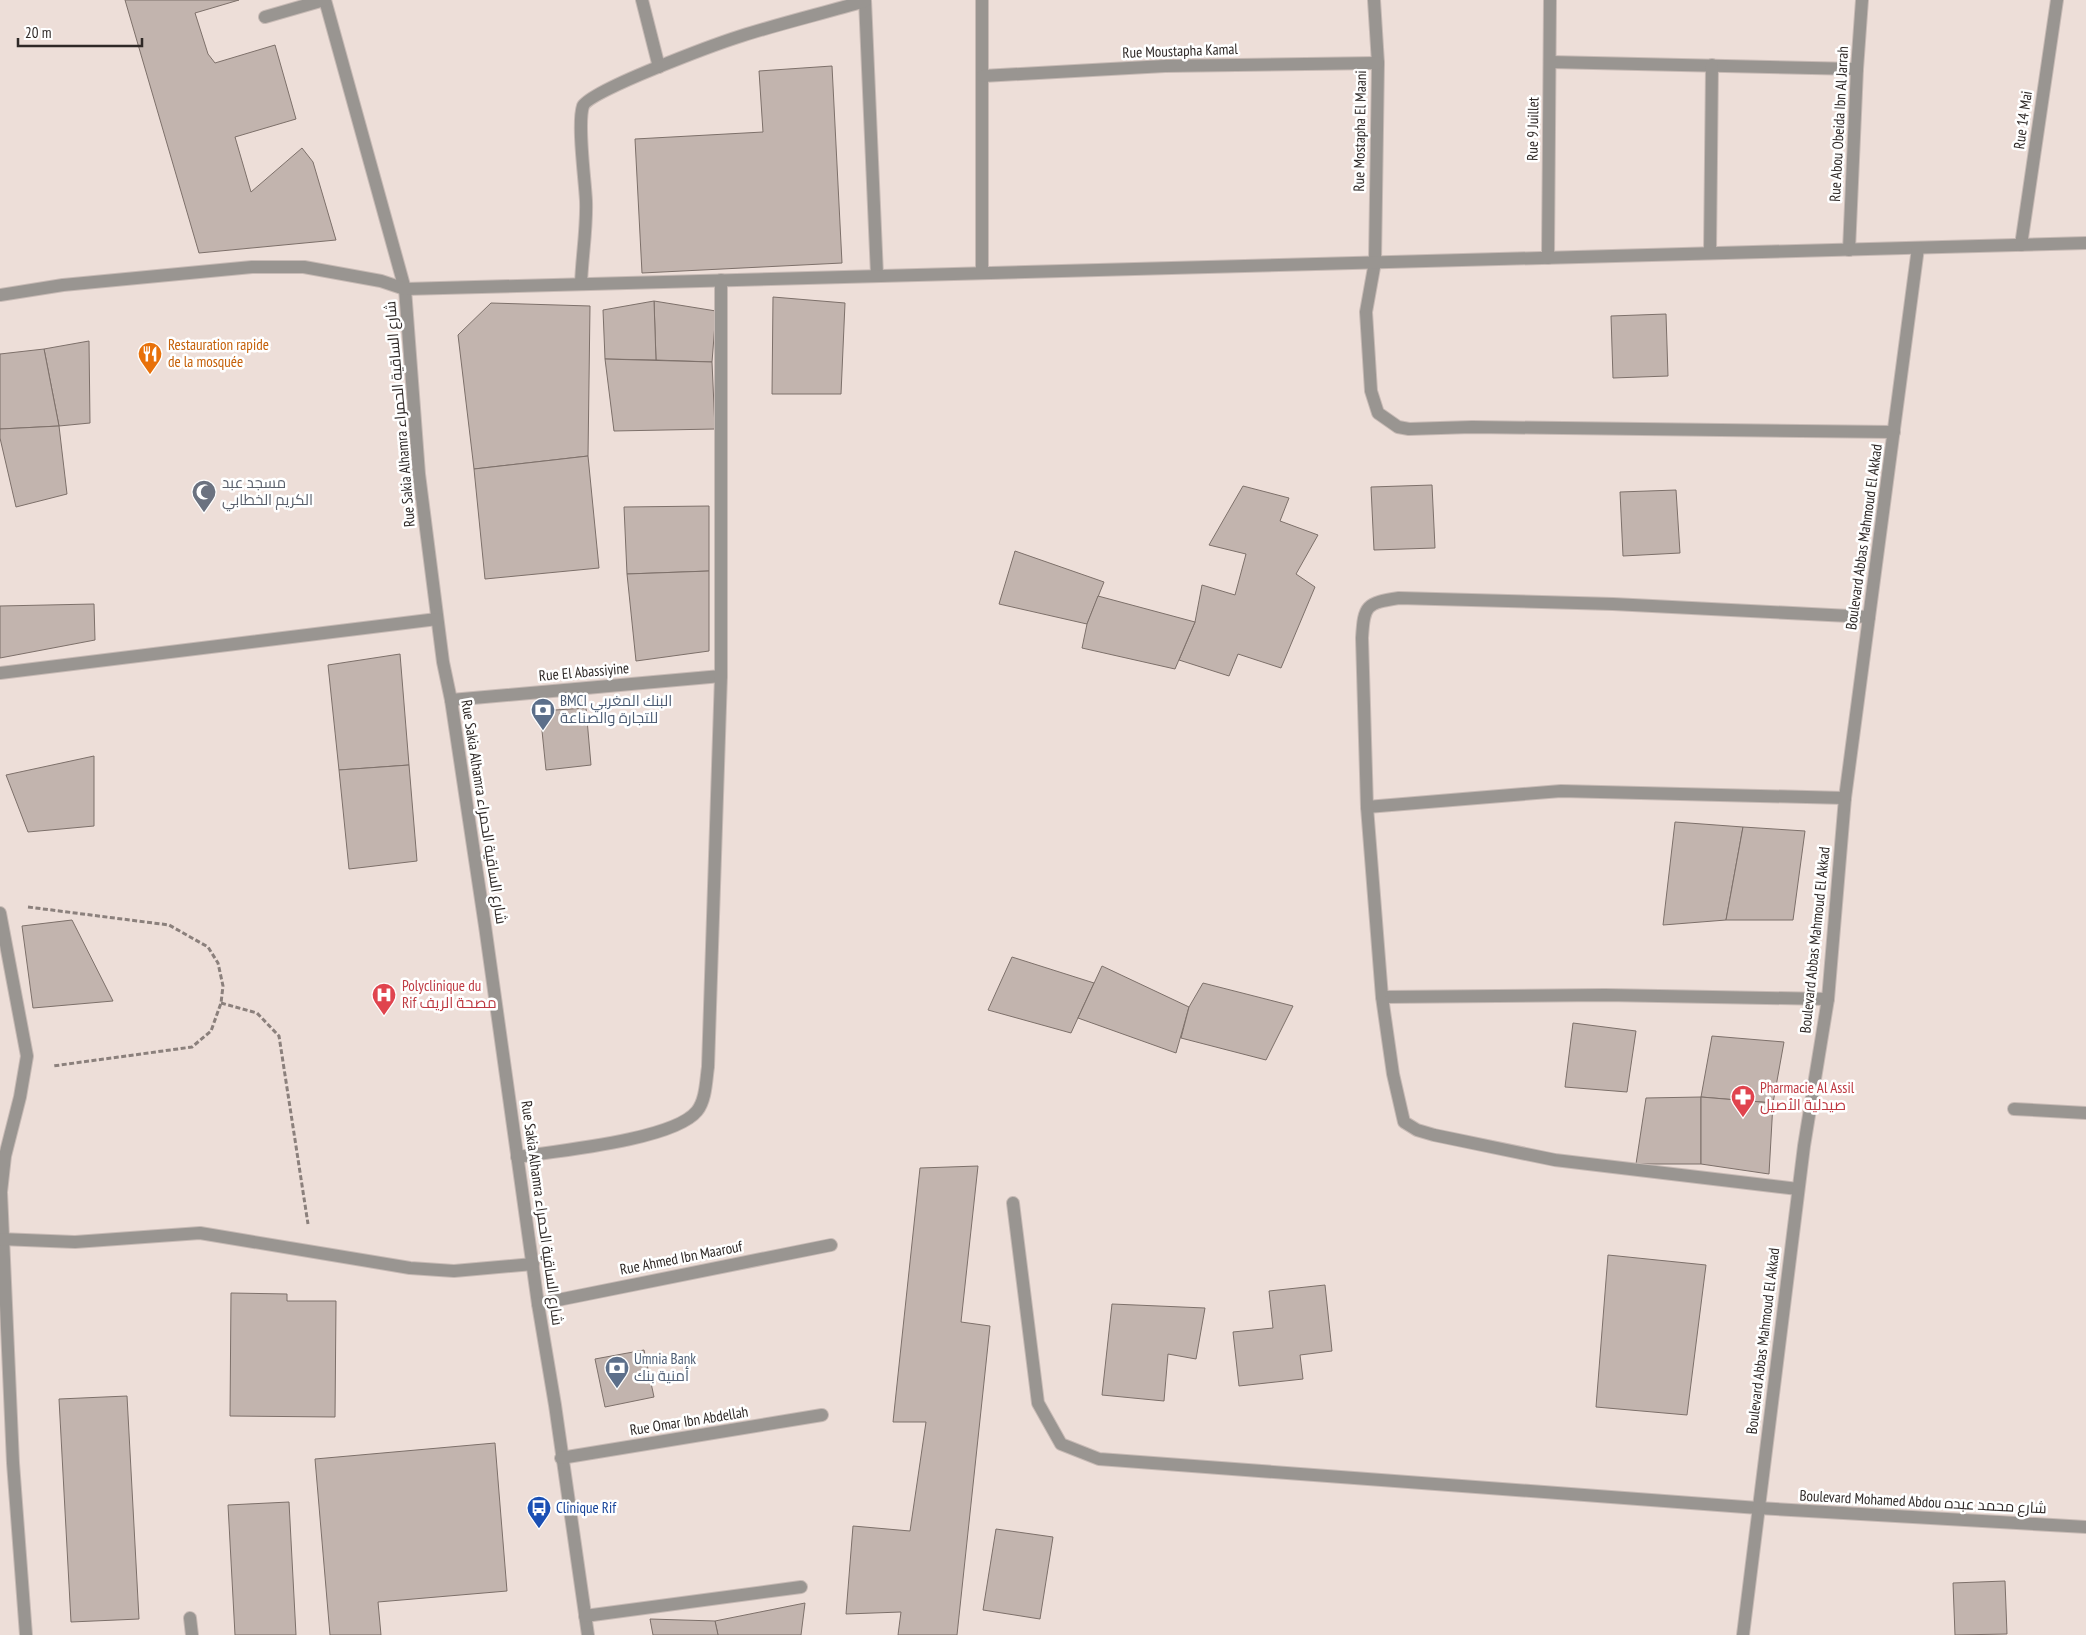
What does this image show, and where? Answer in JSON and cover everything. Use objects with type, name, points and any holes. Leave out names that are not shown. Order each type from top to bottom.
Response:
[{"type":"street","points":[[265,17],[325,0]]},
{"type":"street","name":"Rue Sakia Alhamra شارع الساقية الحمراء","points":[[325,0],[405,288],[419,474],[437,619],[485,926],[532,1264],[556,1405],[561,1458],[588,1635]]},
{"type":"street","points":[[642,0],[659,67]]},
{"type":"street","points":[[982,0],[982,273]]},
{"type":"street","name":"Rue Mostapha El Maani","points":[[1374,0],[1378,63],[1375,262],[1366,312],[1371,391],[1378,413],[1398,427],[1410,429],[1482,427],[1894,432]]},
{"type":"street","name":"Rue 9 Juillet","points":[[1548,258],[1550,0]]},
{"type":"street","name":"Rue Abou Obeida Ibn Al Jarrah","points":[[1849,250],[1856,69],[1862,0]]},
{"type":"street","name":"Rue 14 Mai","points":[[2021,245],[2057,0]]},
{"type":"street","points":[[581,284],[586,203],[581,124],[582,106],[588,99],[659,67],[740,36],[865,1],[877,276]]},
{"type":"street","points":[[1550,62],[1856,69]]},
{"type":"street","name":"Rue Moustapha Kamal","points":[[983,76],[1165,66],[1378,63]]},
{"type":"street","points":[[1710,253],[1712,65]]},
{"type":"street","points":[[0,296],[63,285],[252,267],[304,267],[381,280],[405,288],[2086,243]]},
{"type":"street","name":"Boulevard Abbas Mahmoud El Akkad","points":[[1743,1635],[1798,1189],[1828,999],[1845,798],[1918,248]]},
{"type":"street","points":[[517,1157],[631,1139],[678,1126],[691,1117],[700,1106],[708,1066],[721,676],[721,280]]},
{"type":"street","points":[[1798,1189],[1555,1160],[1434,1135],[1412,1128],[1404,1122],[1382,997],[1368,807],[1362,638],[1364,615],[1369,607],[1379,601],[1399,598],[1594,603],[1869,617]]},
{"type":"street","points":[[0,673],[437,619]]},
{"type":"street","name":"Rue El Abassiyine","points":[[451,700],[721,676]]},
{"type":"street","points":[[1368,807],[1561,791],[1845,798]]},
{"type":"street","points":[[0,913],[26,1050],[25,1069],[5,1156],[1,1192],[13,1463],[26,1635]]},
{"type":"street","points":[[1382,997],[1605,995],[1828,999]]},
{"type":"street","points":[[2014,1109],[2086,1113]]},
{"type":"street","name":"Boulevard Mohamed Abdou شارع محمد عبده","points":[[1013,1203],[1038,1403],[1061,1444],[1099,1459],[1758,1508],[2086,1527]]},
{"type":"street","points":[[2,1240],[75,1242],[200,1233],[401,1267],[454,1271],[532,1264]]},
{"type":"street","name":"Rue Ahmed Ibn Maarouf","points":[[538,1304],[831,1245]]},
{"type":"street","name":"Rue Omar Ibn Abdellah","points":[[561,1458],[822,1415]]},
{"type":"street","points":[[585,1616],[801,1587]]},
{"type":"street","points":[[190,1618],[192,1635]]},
{"type":"path","points":[[20,906],[168,925],[208,947],[218,963],[223,986],[221,1003],[211,1031],[192,1047],[25,1069]]},
{"type":"path","points":[[221,1003],[257,1012],[279,1036],[312,1251]]},
{"type":"building","points":[[125,0],[239,0],[195,13],[208,54],[215,63],[275,45],[296,119],[235,137],[251,192],[302,148],[313,162],[336,240],[199,253]]},
{"type":"building","points":[[832,66],[842,263],[642,273],[635,139],[763,132],[759,71]]},
{"type":"building","points":[[773,297],[845,303],[841,394],[772,394]]},
{"type":"building","points":[[654,301],[716,311],[712,362],[656,360]]},
{"type":"building","points":[[654,301],[656,360],[605,359],[603,310]]},
{"type":"building","points":[[491,303],[590,306],[588,456],[474,469],[458,335]]},
{"type":"building","points":[[1666,314],[1668,376],[1613,378],[1611,316]]},
{"type":"building","points":[[89,341],[90,423],[59,426],[44,349]]},
{"type":"building","points":[[44,349],[59,426],[0,429],[0,354]]},
{"type":"building","points":[[605,359],[712,362],[715,429],[614,431]]},
{"type":"building","points":[[59,426],[67,494],[16,507],[0,438],[0,429]]},
{"type":"building","points":[[588,456],[599,568],[485,579],[474,469]]},
{"type":"building","points":[[1432,485],[1435,548],[1374,550],[1371,487]]},
{"type":"building","points":[[1243,486],[1289,498],[1280,521],[1318,535],[1296,574],[1315,587],[1281,668],[1238,654],[1229,676],[1179,660],[1195,622],[1202,585],[1235,595],[1246,554],[1209,545]]},
{"type":"building","points":[[1676,490],[1680,553],[1623,556],[1620,492]]},
{"type":"building","points":[[709,506],[709,571],[627,574],[624,507]]},
{"type":"building","points":[[1015,551],[1104,582],[1087,624],[999,604]]},
{"type":"building","points":[[709,571],[709,651],[636,661],[627,574]]},
{"type":"building","points":[[1098,596],[1195,622],[1175,669],[1082,648],[1087,624]]},
{"type":"building","points":[[94,604],[95,640],[0,658],[0,606]]},
{"type":"building","points":[[400,654],[409,765],[339,770],[328,665]]},
{"type":"building","points":[[586,708],[591,765],[546,770],[540,711]]},
{"type":"building","points":[[94,756],[94,826],[28,832],[6,775]]},
{"type":"building","points":[[409,765],[417,861],[349,869],[339,770]]},
{"type":"building","points":[[1675,822],[1743,827],[1726,920],[1663,925]]},
{"type":"building","points":[[1743,827],[1805,831],[1793,920],[1726,920]]},
{"type":"building","points":[[72,920],[113,1001],[33,1008],[22,926]]},
{"type":"building","points":[[1012,957],[1094,983],[1071,1033],[988,1010]]},
{"type":"building","points":[[1102,966],[1189,1007],[1176,1053],[1078,1018]]},
{"type":"building","points":[[1203,983],[1293,1006],[1266,1060],[1181,1038],[1189,1007]]},
{"type":"building","points":[[1573,1023],[1636,1031],[1627,1092],[1565,1087]]},
{"type":"building","points":[[1712,1036],[1784,1042],[1773,1103],[1701,1097]]},
{"type":"building","points":[[1701,1097],[1701,1164],[1636,1164],[1646,1098]]},
{"type":"building","points":[[1701,1097],[1773,1103],[1769,1174],[1701,1164]]},
{"type":"building","points":[[978,1166],[961,1322],[990,1326],[957,1635],[898,1635],[901,1612],[846,1614],[853,1526],[910,1531],[926,1422],[893,1422],[920,1168]]},
{"type":"building","points":[[1608,1255],[1706,1265],[1687,1415],[1596,1407]]},
{"type":"building","points":[[1325,1285],[1332,1351],[1300,1355],[1303,1379],[1239,1386],[1233,1332],[1273,1328],[1269,1291]]},
{"type":"building","points":[[231,1293],[287,1294],[287,1301],[336,1301],[335,1417],[230,1416]]},
{"type":"building","points":[[1112,1304],[1205,1308],[1196,1359],[1168,1354],[1164,1401],[1102,1395]]},
{"type":"building","points":[[644,1350],[654,1397],[605,1407],[595,1359]]},
{"type":"building","points":[[127,1396],[139,1619],[71,1622],[59,1399]]},
{"type":"building","points":[[495,1443],[507,1591],[378,1602],[381,1635],[330,1635],[315,1459]]},
{"type":"building","points":[[289,1502],[296,1635],[235,1635],[228,1505]]},
{"type":"building","points":[[996,1529],[1053,1537],[1040,1619],[983,1610]]},
{"type":"building","points":[[2005,1581],[2007,1634],[1955,1635],[1953,1583]]},
{"type":"building","points":[[805,1603],[801,1635],[718,1635],[715,1621]]},
{"type":"building","points":[[650,1619],[715,1621],[718,1635],[653,1635]]},
{"type":"place","name":"Restauration rapide de la mosquée","points":[[150,375]]},
{"type":"place","name":"مسجد عبد الكريم الخطابي","points":[[204,513]]},
{"type":"place","name":"BMCI البنك المغربي للتجارة والصناعة","points":[[543,731]]},
{"type":"place","name":"Polyclinique du Rif مصحة الريف","points":[[384,1016]]},
{"type":"place","name":"Pharmacie Al Assil صيدلية الأصيل","points":[[1743,1118]]},
{"type":"place","name":"Umnia Bank أمنية بنك","points":[[617,1389]]},
{"type":"place","name":"Clinique Rif","points":[[539,1529]]}]
